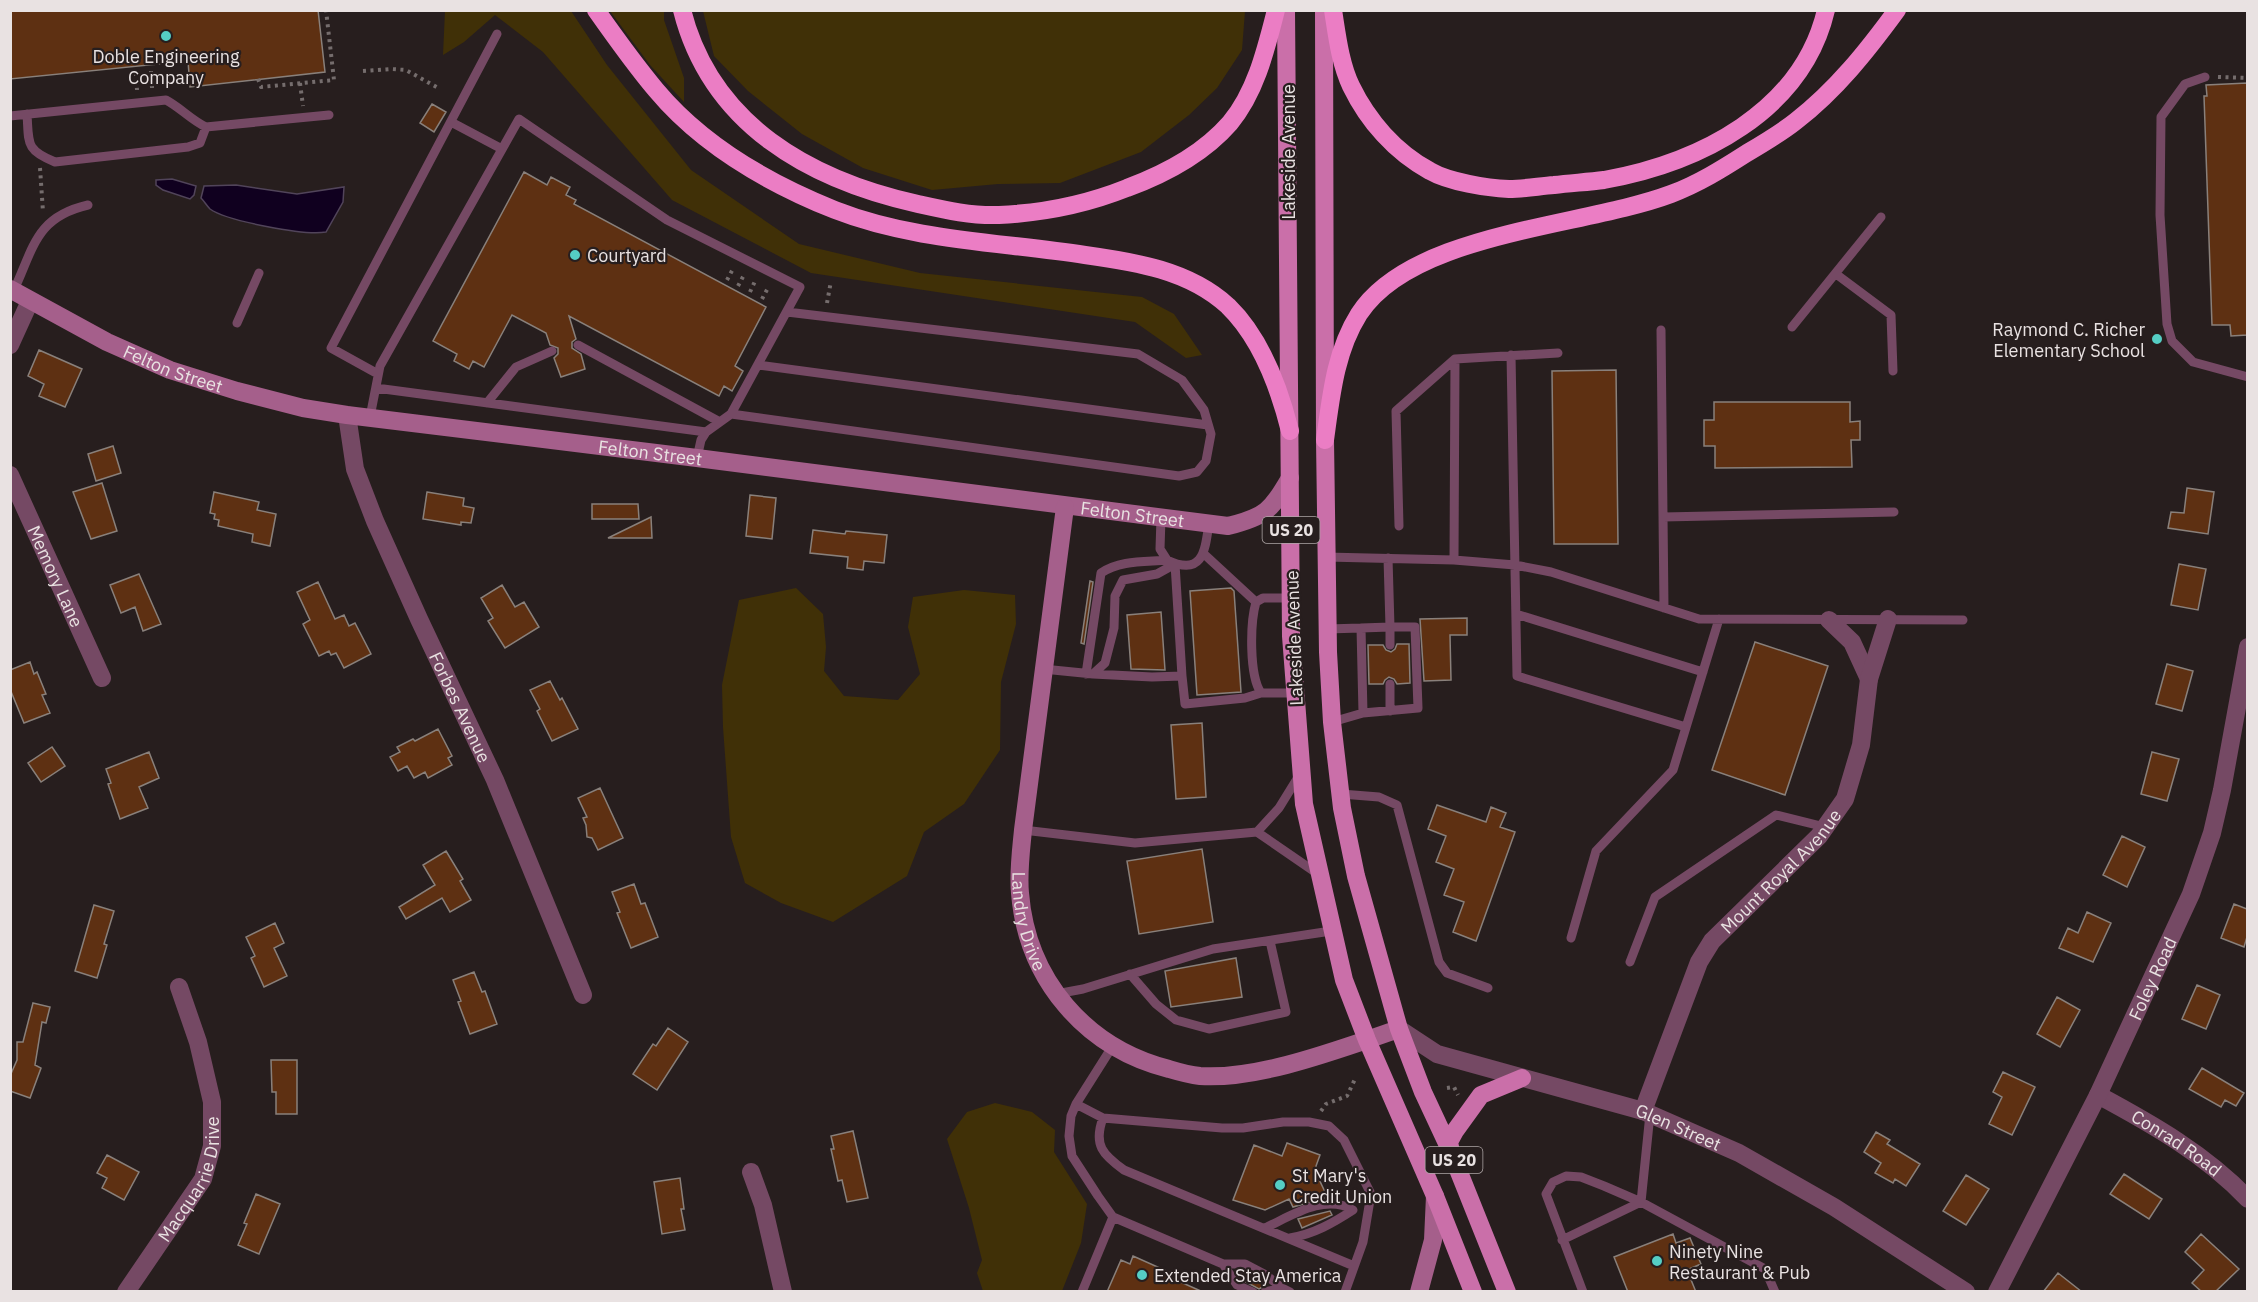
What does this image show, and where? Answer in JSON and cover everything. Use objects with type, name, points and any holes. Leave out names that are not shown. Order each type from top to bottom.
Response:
[{"type":"highway","points":[[596,10],[657,92],[699,133],[729,155],[833,209],[908,231],[1137,262],[1198,285],[1227,306],[1245,326],[1274,377],[1290,431]]},
{"type":"highway","points":[[682,10],[695,49],[724,99],[754,128],[795,159],[842,182],[894,198],[965,213],[997,215],[1061,207],[1114,194],[1160,175],[1198,151],[1230,123],[1243,106],[1257,75],[1276,10]]},
{"type":"highway","points":[[1333,10],[1343,61],[1351,85],[1374,125],[1402,153],[1431,172],[1470,184],[1510,189],[1616,177],[1674,161],[1724,138],[1764,110],[1792,82],[1813,47],[1826,10]]},
{"type":"highway","points":[[1324,440],[1333,384],[1345,342],[1359,314],[1380,289],[1392,279],[1408,269],[1464,247],[1525,230],[1623,209],[1694,185],[1780,132],[1822,99],[1864,54],[1897,10]]},
{"type":"main road","name":"Lakeside Avenue","points":[[1286,10],[1292,636],[1301,773],[1308,824],[1331,932],[1344,980],[1366,1040]]},
{"type":"main road","name":"Lakeside Avenue","points":[[1324,10],[1324,440],[1332,722],[1352,861],[1399,1029]]},
{"type":"main road","name":"US 20","points":[[1399,1029],[1507,1292]]},
{"type":"main road","name":"US 20","points":[[1366,1040],[1435,1196],[1473,1292]]},
{"type":"main road","points":[[1451,1152],[1449,1142],[1481,1095],[1522,1078]]},
{"type":"street","name":"Felton Street","points":[[12,290],[107,342],[170,370],[269,400],[347,415],[1228,526],[1254,520],[1274,506],[1290,478]]},
{"type":"street","points":[[10,345],[30,300]]},
{"type":"street","name":"Forbes Avenue","points":[[347,415],[355,469],[375,520],[495,780],[583,995]]},
{"type":"street","name":"Memory Lane","points":[[10,475],[102,678]]},
{"type":"street","name":"Landry Drive","points":[[1065,507],[1023,830],[1020,894],[1026,927],[1041,969],[1056,994],[1081,1022],[1112,1047],[1143,1062],[1201,1076],[1233,1074],[1275,1067],[1366,1040]]},
{"type":"street","name":"Mount Royal Avenue","points":[[1647,1113],[1699,962],[1712,941],[1819,836],[1845,799],[1861,746],[1869,679],[1888,619]]},
{"type":"street","points":[[1828,620],[1852,642],[1869,679]]},
{"type":"street","name":"Foley Road","points":[[1998,1292],[2098,1095],[2177,929],[2205,855],[2229,759],[2247,647]]},
{"type":"street","name":"Macquarrie Drive","points":[[126,1292],[204,1179],[212,1146],[210,1091],[198,1042],[179,987]]},
{"type":"street","points":[[1366,1040],[1399,1029]]},
{"type":"street","name":"Glen Street","points":[[1399,1029],[1437,1054],[1647,1113],[1739,1153],[1787,1179],[1966,1292]]},
{"type":"street","name":"Conrad Road","points":[[2098,1095],[2204,1159],[2247,1199]]},
{"type":"street","points":[[751,1172],[763,1205],[783,1292]]},
{"type":"street","points":[[1419,1292],[1432,1240],[1435,1196]]},
{"type":"lane","points":[[378,374],[331,348],[497,34]]},
{"type":"lane","points":[[2205,77],[2185,84],[2161,117],[2160,215],[2167,324],[2172,341],[2193,362],[2247,377]]},
{"type":"lane","points":[[10,116],[166,100],[179,107],[195,122],[206,127],[329,115]]},
{"type":"lane","points":[[27,114],[30,145],[39,156],[55,162],[188,147],[200,143],[206,127]]},
{"type":"lane","points":[[370,417],[380,366],[519,119],[667,220],[800,287],[731,414],[706,432],[700,440],[697,458]]},
{"type":"lane","points":[[451,122],[502,149]]},
{"type":"lane","points":[[12,290],[43,228],[68,210],[88,205]]},
{"type":"lane","points":[[1792,327],[1881,217]]},
{"type":"lane","points":[[237,323],[259,273]]},
{"type":"lane","points":[[1836,274],[1891,315],[1893,371]]},
{"type":"lane","points":[[731,414],[1179,476],[1197,472],[1206,461],[1211,434],[1204,410],[1182,380],[1138,354],[787,312]]},
{"type":"lane","points":[[1661,330],[1664,608]]},
{"type":"lane","points":[[578,345],[720,422]]},
{"type":"lane","points":[[487,403],[516,367],[552,351]]},
{"type":"lane","points":[[1399,526],[1396,411],[1455,359],[1558,353]]},
{"type":"lane","points":[[1511,355],[1517,676],[1686,727]]},
{"type":"lane","points":[[1454,560],[1455,359]]},
{"type":"lane","points":[[758,365],[1208,425]]},
{"type":"lane","points":[[376,388],[706,432]]},
{"type":"lane","points":[[1663,517],[1894,512]]},
{"type":"lane","points":[[1161,518],[1160,549],[1171,562],[1185,704],[1245,698],[1261,693],[1296,693]]},
{"type":"lane","points":[[1090,674],[1101,573],[1110,567],[1125,564],[1171,562],[1188,566],[1197,563],[1204,554],[1209,523]]},
{"type":"lane","points":[[1204,554],[1256,602]]},
{"type":"lane","points":[[1326,557],[1454,560],[1515,565],[1551,572],[1699,619],[1963,620]]},
{"type":"lane","points":[[1388,558],[1390,645]]},
{"type":"lane","points":[[1090,674],[1105,663],[1114,628],[1115,596],[1123,580],[1157,574],[1171,562]]},
{"type":"lane","points":[[1261,693],[1255,683],[1252,617],[1256,602],[1263,598],[1292,598]]},
{"type":"lane","points":[[1516,614],[1703,672]]},
{"type":"lane","points":[[1571,938],[1596,851],[1673,770],[1719,619]]},
{"type":"lane","points":[[1328,629],[1415,627],[1418,708],[1363,713],[1332,722]]},
{"type":"lane","points":[[1361,628],[1363,713]]},
{"type":"lane","points":[[1043,669],[1090,674],[1182,676]]},
{"type":"lane","points":[[1390,684],[1390,711]]},
{"type":"lane","points":[[1257,832],[1279,808],[1301,773]]},
{"type":"lane","points":[[1341,794],[1378,797],[1396,805],[1439,962],[1447,973],[1488,988]]},
{"type":"lane","points":[[1630,962],[1655,897],[1776,815],[1825,827]]},
{"type":"lane","points":[[1023,830],[1135,843],[1257,832],[1318,874]]},
{"type":"lane","points":[[1056,994],[1213,949],[1331,932]]},
{"type":"lane","points":[[1131,974],[1156,1004],[1176,1020],[1209,1029],[1286,1012],[1270,940]]},
{"type":"lane","points":[[1112,1047],[1076,1104],[1070,1126],[1072,1156],[1113,1217],[1223,1264],[1245,1264],[1266,1275],[1286,1290]]},
{"type":"lane","points":[[1076,1104],[1103,1118],[1222,1128],[1243,1128],[1283,1122],[1329,1126],[1344,1140],[1371,1194],[1363,1242],[1345,1292]]},
{"type":"lane","points":[[1641,1202],[1647,1113]]},
{"type":"lane","points":[[1103,1118],[1098,1132],[1101,1149],[1109,1159],[1124,1170],[1354,1266]]},
{"type":"lane","points":[[1583,1292],[1546,1194],[1553,1182],[1566,1176],[1581,1177],[1641,1202],[1766,1269],[1775,1292]]},
{"type":"lane","points":[[1562,1240],[1641,1202]]},
{"type":"lane","points":[[1265,1228],[1326,1203],[1342,1204],[1353,1210],[1306,1235],[1290,1239]]},
{"type":"lane","points":[[1082,1292],[1113,1217]]},
{"type":"lane","points":[[1223,1264],[1237,1285],[1253,1292]]},
{"type":"lane","points":[[1265,1292],[1286,1290]]},
{"type":"path","points":[[258,79],[261,87],[334,80],[326,10]]},
{"type":"path","points":[[363,71],[406,70],[440,89]]},
{"type":"path","points":[[2205,77],[2247,78]]},
{"type":"path","points":[[300,83],[304,117]]},
{"type":"path","points":[[40,174],[43,210]]},
{"type":"path","points":[[824,316],[831,282]]},
{"type":"path","points":[[1318,1124],[1321,1109],[1326,1104],[1347,1096],[1356,1077]]},
{"type":"path","points":[[1447,1088],[1454,1087],[1458,1095]]},
{"type":"shaded area","points":[[703,10],[1245,11],[1242,50],[1217,88],[1189,115],[1141,152],[1060,183],[998,184],[932,190],[863,168],[802,134],[748,91],[714,56]]},
{"type":"shaded area","points":[[445,11],[571,11],[607,65],[691,170],[799,244],[920,273],[1142,297],[1174,314],[1202,355],[1186,358],[1135,322],[811,273],[672,200],[543,52],[495,15],[464,42],[443,55]]},
{"type":"shaded area","points":[[610,11],[664,11],[664,20],[684,78],[684,102],[650,65]]},
{"type":"shaded area","points":[[172,179],[196,186],[194,195],[190,199],[163,190],[156,185],[156,180]]},
{"type":"shaded area","points":[[236,185],[297,194],[344,187],[343,202],[326,232],[316,233],[285,230],[232,218],[210,209],[201,198],[204,186]]},
{"type":"shaded area","points":[[796,588],[823,614],[826,647],[824,671],[844,696],[898,700],[920,674],[908,627],[913,597],[964,590],[1015,595],[1016,624],[1001,682],[1000,750],[964,804],[924,832],[907,876],[833,922],[781,903],[745,883],[731,837],[722,685],[739,600]]},
{"type":"shaded area","points":[[995,1103],[1032,1112],[1055,1130],[1054,1152],[1087,1204],[1081,1243],[1062,1291],[983,1291],[977,1273],[982,1260],[969,1208],[947,1139],[967,1112]]},
{"type":"building","name":"Doble Engineering Company","points":[[10,10],[318,10],[325,72],[190,87],[188,61],[10,79]]},
{"type":"building","points":[[2247,83],[2247,335],[2231,336],[2230,325],[2212,325],[2204,96],[2207,96],[2206,85]]},
{"type":"building","points":[[432,104],[446,112],[434,132],[420,123]]},
{"type":"building","name":"Courtyard","points":[[524,172],[547,185],[551,177],[570,187],[566,195],[576,200],[574,204],[766,307],[735,366],[743,371],[732,391],[724,386],[719,396],[569,316],[576,339],[572,342],[572,348],[581,354],[585,369],[561,377],[554,358],[558,354],[558,348],[550,345],[546,333],[512,315],[484,367],[473,361],[469,369],[454,361],[457,354],[433,341]]},
{"type":"building","points":[[39,350],[82,369],[65,407],[39,396],[44,384],[28,376]]},
{"type":"building","points":[[1616,370],[1618,544],[1554,544],[1552,371]]},
{"type":"building","points":[[1714,402],[1850,402],[1850,422],[1860,421],[1860,440],[1851,440],[1852,467],[1715,468],[1715,446],[1704,446],[1704,420],[1714,420]]},
{"type":"building","points":[[113,446],[121,473],[96,481],[88,454]]},
{"type":"building","points":[[102,483],[117,531],[91,539],[73,492]]},
{"type":"building","points":[[2187,488],[2214,492],[2208,534],[2168,528],[2171,512],[2184,513]]},
{"type":"building","points":[[214,492],[259,502],[257,510],[276,514],[270,546],[252,542],[253,534],[218,526],[219,520],[214,519],[215,514],[210,513]]},
{"type":"building","points":[[427,492],[464,498],[463,506],[474,508],[471,523],[461,522],[461,525],[423,519]]},
{"type":"building","points":[[750,495],[776,498],[772,539],[746,536]]},
{"type":"building","points":[[592,504],[638,504],[639,519],[592,519]]},
{"type":"building","points":[[651,517],[652,538],[608,538]]},
{"type":"building","points":[[813,530],[845,534],[846,531],[887,535],[884,563],[864,561],[863,570],[847,568],[848,557],[810,553]]},
{"type":"building","points":[[2179,564],[2206,569],[2198,610],[2171,605]]},
{"type":"building","points":[[139,574],[161,624],[143,631],[135,607],[121,613],[110,585]]},
{"type":"building","points":[[1090,581],[1093,582],[1084,644],[1081,643]]},
{"type":"building","points":[[318,582],[335,619],[344,615],[349,626],[355,623],[371,654],[344,668],[336,653],[331,655],[329,651],[319,656],[303,624],[310,620],[297,592]]},
{"type":"building","points":[[502,585],[515,607],[524,602],[539,627],[505,648],[488,621],[493,618],[481,598]]},
{"type":"building","points":[[1231,588],[1234,591],[1241,692],[1197,695],[1190,591]]},
{"type":"building","points":[[1161,612],[1165,670],[1131,669],[1127,615]]},
{"type":"building","points":[[1467,618],[1467,635],[1450,635],[1451,680],[1424,681],[1420,619]]},
{"type":"building","points":[[1755,642],[1828,666],[1785,795],[1712,770]]},
{"type":"building","points":[[1397,644],[1409,644],[1410,683],[1397,684],[1389,677],[1383,684],[1369,684],[1368,645],[1383,645],[1391,652]]},
{"type":"building","points":[[30,662],[46,694],[42,695],[50,713],[24,723],[10,689],[10,670]]},
{"type":"building","points":[[2167,664],[2193,671],[2182,711],[2156,704]]},
{"type":"building","points":[[550,681],[578,729],[552,741],[537,711],[540,709],[530,690]]},
{"type":"building","points":[[1202,723],[1206,797],[1176,799],[1171,725]]},
{"type":"building","points":[[438,729],[452,756],[448,758],[452,765],[428,778],[425,772],[414,778],[407,766],[398,771],[390,757],[400,752],[397,747]]},
{"type":"building","points":[[52,747],[65,766],[41,782],[28,763]]},
{"type":"building","points":[[149,752],[159,778],[139,787],[148,808],[120,819],[108,784],[111,783],[106,769]]},
{"type":"building","points":[[2152,752],[2179,759],[2167,801],[2141,794]]},
{"type":"building","points":[[600,788],[623,838],[598,850],[592,838],[587,837],[583,818],[587,817],[578,798]]},
{"type":"building","points":[[1437,805],[1486,822],[1491,807],[1506,813],[1500,827],[1515,832],[1476,941],[1453,932],[1464,902],[1444,895],[1454,869],[1436,862],[1446,836],[1428,829]]},
{"type":"building","points":[[2122,836],[2145,847],[2127,887],[2103,875]]},
{"type":"building","points":[[1202,849],[1213,922],[1139,934],[1127,861]]},
{"type":"building","points":[[446,851],[463,879],[460,881],[471,900],[450,912],[442,898],[406,919],[399,907],[435,885],[423,865]]},
{"type":"building","points":[[634,884],[641,904],[645,903],[658,937],[631,948],[617,913],[620,912],[612,892]]},
{"type":"building","points":[[2234,904],[2247,909],[2247,937],[2244,947],[2221,938]]},
{"type":"building","points":[[94,905],[114,911],[97,978],[75,971]]},
{"type":"building","points":[[2087,912],[2111,923],[2093,962],[2059,948],[2068,928],[2078,933]]},
{"type":"building","points":[[275,923],[284,943],[274,948],[287,976],[264,987],[251,958],[255,956],[246,937]]},
{"type":"building","points":[[1236,958],[1242,997],[1171,1007],[1165,971]]},
{"type":"building","points":[[474,972],[482,992],[485,991],[497,1024],[470,1034],[458,1002],[461,1001],[453,980]]},
{"type":"building","points":[[2197,985],[2220,995],[2206,1029],[2182,1019]]},
{"type":"building","points":[[2057,997],[2080,1010],[2060,1047],[2037,1034]]},
{"type":"building","points":[[33,1003],[50,1007],[46,1023],[42,1022],[35,1065],[41,1068],[30,1098],[10,1091],[10,1076],[17,1060],[17,1042],[23,1042]]},
{"type":"building","points":[[668,1028],[688,1042],[657,1090],[633,1074],[653,1044],[656,1046]]},
{"type":"building","points":[[271,1060],[297,1060],[297,1114],[276,1114],[276,1092],[272,1092]]},
{"type":"building","points":[[2202,1068],[2244,1093],[2236,1106],[2225,1100],[2221,1107],[2189,1089]]},
{"type":"building","points":[[2003,1072],[2035,1087],[2012,1135],[1989,1124],[2002,1097],[1993,1092]]},
{"type":"building","points":[[853,1131],[868,1198],[847,1202],[842,1180],[838,1181],[831,1149],[834,1149],[831,1136]]},
{"type":"building","points":[[1876,1132],[1890,1140],[1887,1144],[1920,1164],[1906,1186],[1895,1179],[1893,1183],[1875,1173],[1881,1163],[1864,1152]]},
{"type":"building","name":"St Mary's Credit Union","points":[[1287,1143],[1320,1155],[1316,1166],[1317,1175],[1326,1194],[1324,1198],[1293,1207],[1289,1199],[1265,1210],[1233,1200],[1254,1145],[1282,1156]]},
{"type":"building","points":[[107,1155],[139,1172],[124,1200],[102,1188],[107,1178],[97,1173]]},
{"type":"building","points":[[2124,1174],[2162,1199],[2149,1219],[2110,1194]]},
{"type":"building","points":[[1966,1175],[1989,1189],[1966,1225],[1943,1211]]},
{"type":"building","points":[[680,1178],[684,1209],[681,1209],[685,1230],[662,1234],[654,1182]]},
{"type":"building","points":[[256,1194],[280,1204],[259,1254],[238,1245]]},
{"type":"building","points":[[1330,1211],[1332,1215],[1302,1228],[1298,1219]]},
{"type":"building","name":"Ninety Nine Restaurant & Pub","points":[[1673,1234],[1676,1243],[1690,1238],[1701,1264],[1687,1270],[1696,1292],[1628,1292],[1614,1257]]},
{"type":"building","points":[[2201,1234],[2239,1269],[2215,1292],[2202,1292],[2192,1283],[2204,1270],[2185,1252]]},
{"type":"building","name":"Extended Stay America","points":[[1133,1256],[1171,1273],[1169,1277],[1203,1292],[1107,1292],[1121,1260],[1130,1264]]},
{"type":"building","points":[[2058,1273],[2082,1292],[2043,1292]]},
{"type":"building","points":[[1241,1274],[1266,1285],[1259,1289],[1242,1280]]},
{"type":"place","name":"Doble Engineering Company","points":[[166,36]]},
{"type":"place","name":"Courtyard","points":[[575,255]]},
{"type":"place","name":"Raymond C. Richer Elementary School","points":[[2157,339]]},
{"type":"place","name":"St Mary's Credit Union","points":[[1280,1185]]},
{"type":"place","name":"Ninety Nine Restaurant & Pub","points":[[1657,1261]]},
{"type":"place","name":"Extended Stay America","points":[[1142,1275]]}]
